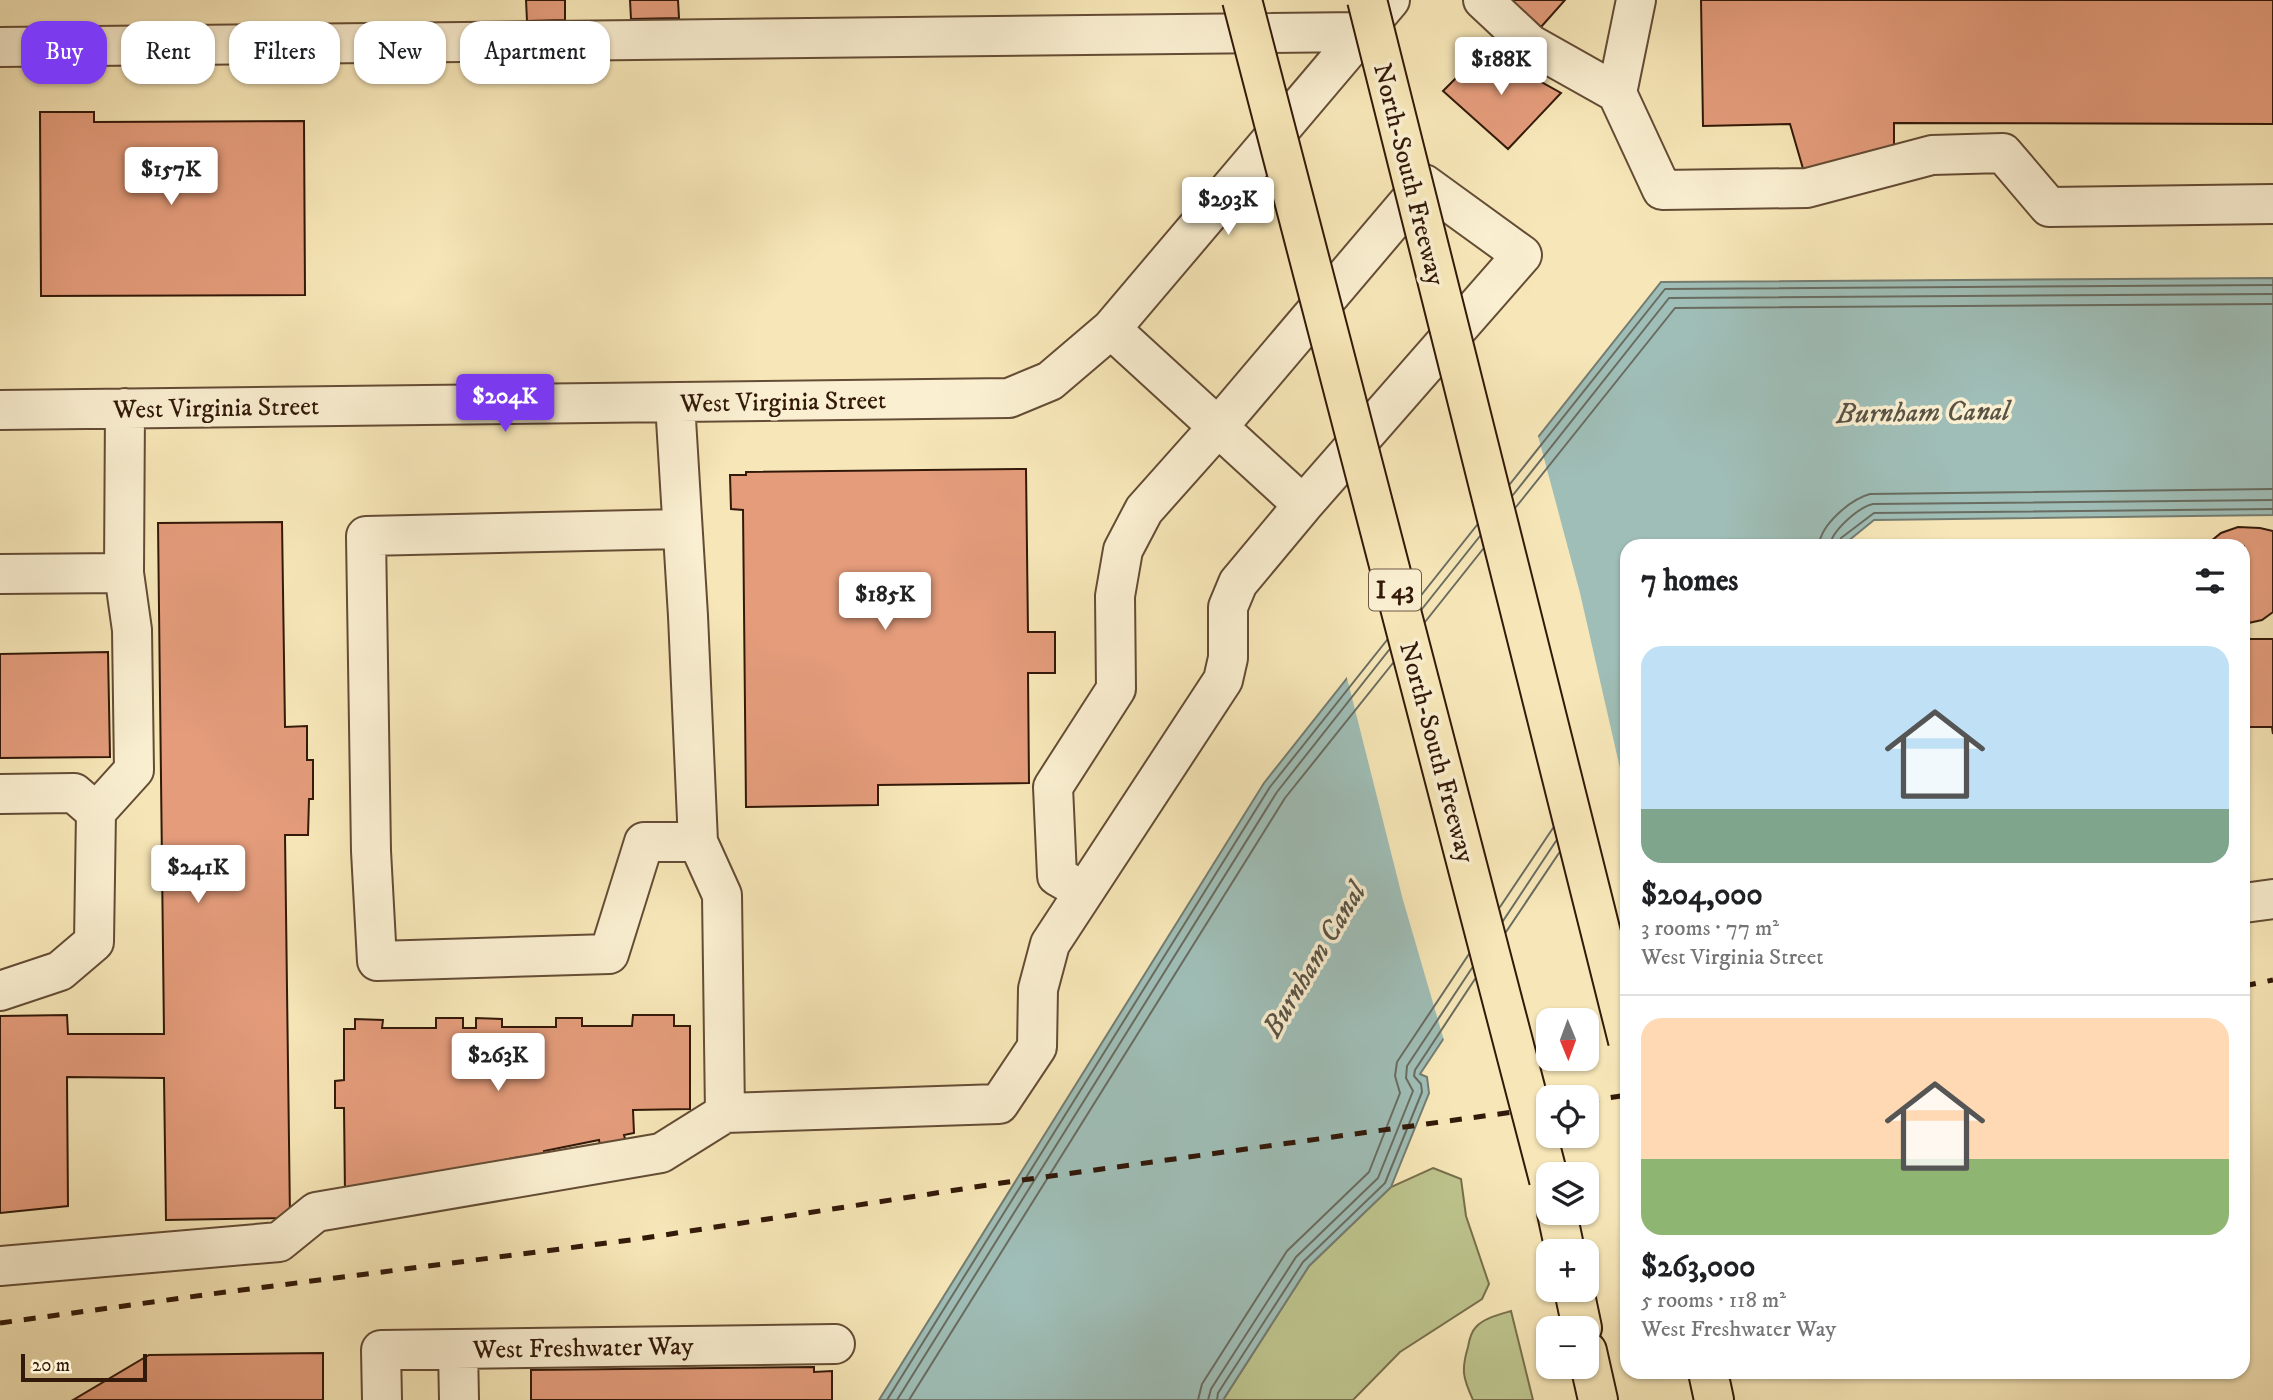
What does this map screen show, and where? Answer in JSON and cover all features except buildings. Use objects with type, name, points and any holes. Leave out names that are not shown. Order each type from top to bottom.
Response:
[{"type":"highway","name":"North-South Freeway","points":[[1242,0],[1544,1162]]},
{"type":"highway","name":"North-South Freeway","points":[[1364,16],[1620,1010]]},
{"type":"highway","points":[[1593,1379],[1598,1400]]},
{"type":"highway","points":[[1710,1379],[1714,1400]]},
{"type":"street","name":"West Virginia Street","points":[[0,410],[1009,398],[1051,381],[1111,329],[1364,16],[1390,0]]},
{"type":"street","points":[[1483,0],[1530,44],[1617,93],[1662,190],[1807,188],[1932,155],[2003,153],[2049,207],[2273,204]]},
{"type":"street","points":[[1617,93],[1636,0]]},
{"type":"street","points":[[0,47],[1364,16]]},
{"type":"street","points":[[0,1266],[279,1242],[316,1212],[661,1153],[725,1113],[999,1104],[1037,1046],[1038,989],[1050,944],[1223,680],[1228,658],[1228,607],[1238,583],[1522,255],[1424,184],[1144,510],[1124,550],[1115,597],[1116,689],[1054,787],[1057,876],[1083,891]]},
{"type":"street","points":[[1111,329],[1303,505]]},
{"type":"street","points":[[675,403],[698,842],[722,895],[725,1113]]},
{"type":"street","points":[[0,991],[60,971],[94,942],[96,812],[134,770],[132,630],[124,573],[125,408]]},
{"type":"street","points":[[682,529],[366,536],[371,850],[377,961],[609,954],[644,842],[698,842]]},
{"type":"street","points":[[0,574],[124,573]]},
{"type":"street","points":[[0,794],[74,793],[96,812]]},
{"type":"street","points":[[2250,902],[2273,899]]},
{"type":"street","name":"West Freshwater Way","points":[[382,1400],[381,1350],[835,1344]]},
{"type":"street","points":[[458,1349],[459,1400]]},
{"type":"green space","points":[[1433,1168],[1461,1179],[1466,1216],[1489,1284],[1482,1299],[1400,1352],[1353,1400],[1223,1400],[1309,1266],[1391,1187]]},
{"type":"green space","points":[[1511,1311],[1533,1400],[1473,1400],[1465,1380],[1464,1368],[1472,1334],[1483,1321]]},
{"type":"water","name":"Burnham Canal","points":[[2273,278],[2273,515],[1874,520],[1851,539],[1620,539],[1620,774],[1420,1074],[1427,1077],[1429,1093],[1391,1187],[1309,1266],[1223,1400],[879,1400],[1264,783],[1661,282]]},
{"type":"pier","points":[[1537,432],[1580,593],[1620,768],[1620,780],[1445,1044],[1403,900],[1346,674]]},
{"type":"railway","points":[[2250,985],[2273,980]]},
{"type":"railway","points":[[1599,1099],[1620,1096]]},
{"type":"railway","points":[[0,1323],[638,1239],[1001,1183],[1536,1109]]}]
